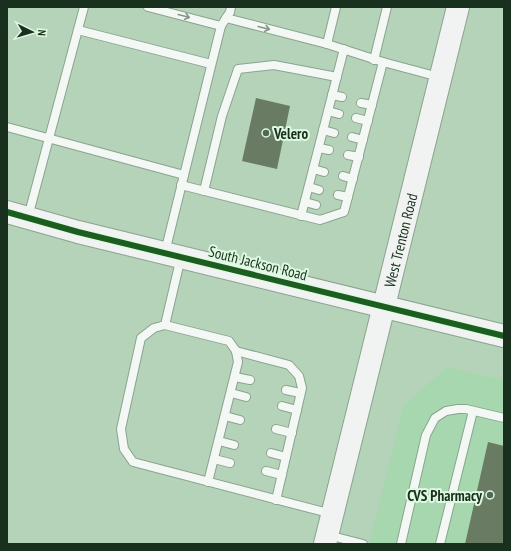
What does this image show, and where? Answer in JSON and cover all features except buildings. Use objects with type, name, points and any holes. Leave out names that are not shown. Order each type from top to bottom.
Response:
[{"type":"main road","name":"West Trenton Road","points":[[329,531],[458,7]]},
{"type":"main road","name":"South Jackson Road","points":[[7,212],[78,232],[504,336]]},
{"type":"lane","points":[[28,218],[84,7]]},
{"type":"lane","points":[[148,7],[166,9],[221,26]]},
{"type":"lane","points":[[165,325],[181,185],[221,26],[230,12],[231,7]]},
{"type":"lane","points":[[327,44],[336,7]]},
{"type":"lane","points":[[374,60],[387,7]]},
{"type":"lane","points":[[226,18],[327,44],[374,60],[440,78]]},
{"type":"lane","points":[[78,30],[211,64]]},
{"type":"lane","points":[[301,216],[344,49]]},
{"type":"lane","points":[[344,212],[383,62]]},
{"type":"lane","points":[[204,191],[222,116],[238,69],[274,65],[337,77]]},
{"type":"lane","points":[[332,95],[342,98]]},
{"type":"lane","points":[[361,103],[372,106]]},
{"type":"lane","points":[[328,111],[339,114]]},
{"type":"lane","points":[[356,118],[368,121]]},
{"type":"lane","points":[[7,127],[184,175]]},
{"type":"lane","points":[[323,130],[334,133]]},
{"type":"lane","points":[[352,137],[363,140]]},
{"type":"lane","points":[[318,148],[329,150]]},
{"type":"lane","points":[[348,155],[359,157]]},
{"type":"lane","points":[[313,169],[324,172]]},
{"type":"lane","points":[[343,176],[353,179]]},
{"type":"lane","points":[[181,185],[320,220],[344,212]]},
{"type":"lane","points":[[308,187],[319,190]]},
{"type":"lane","points":[[338,195],[348,198]]},
{"type":"lane","points":[[305,202],[316,205]]},
{"type":"lane","points":[[334,210],[344,212]]},
{"type":"lane","points":[[208,482],[235,377],[238,362],[236,351],[229,341],[165,325],[154,328],[141,338],[121,430],[124,449],[133,462],[208,482],[276,500],[329,531],[363,544]]},
{"type":"lane","points":[[236,351],[289,365],[299,376],[302,388],[276,500]]},
{"type":"lane","points":[[235,377],[250,380]]},
{"type":"lane","points":[[286,390],[300,393]]},
{"type":"lane","points":[[231,393],[246,397]]},
{"type":"lane","points":[[282,406],[297,410]]},
{"type":"lane","points":[[401,544],[426,435],[435,418],[446,411],[458,409],[504,418]]},
{"type":"lane","points":[[440,544],[473,411]]},
{"type":"lane","points":[[225,416],[240,420]]},
{"type":"lane","points":[[276,429],[292,433]]},
{"type":"lane","points":[[219,441],[234,445]]},
{"type":"lane","points":[[270,453],[286,457]]},
{"type":"lane","points":[[214,459],[230,463]]},
{"type":"lane","points":[[266,471],[282,475]]},
{"type":"shaded area","points":[[447,367],[504,380],[504,544],[369,544],[403,406]]},
{"type":"cycle path","points":[[7,212],[78,232],[504,336]]},
{"type":"place","name":"Velero","points":[[266,133]]},
{"type":"place","name":"CVS Pharmacy","points":[[490,495]]}]
